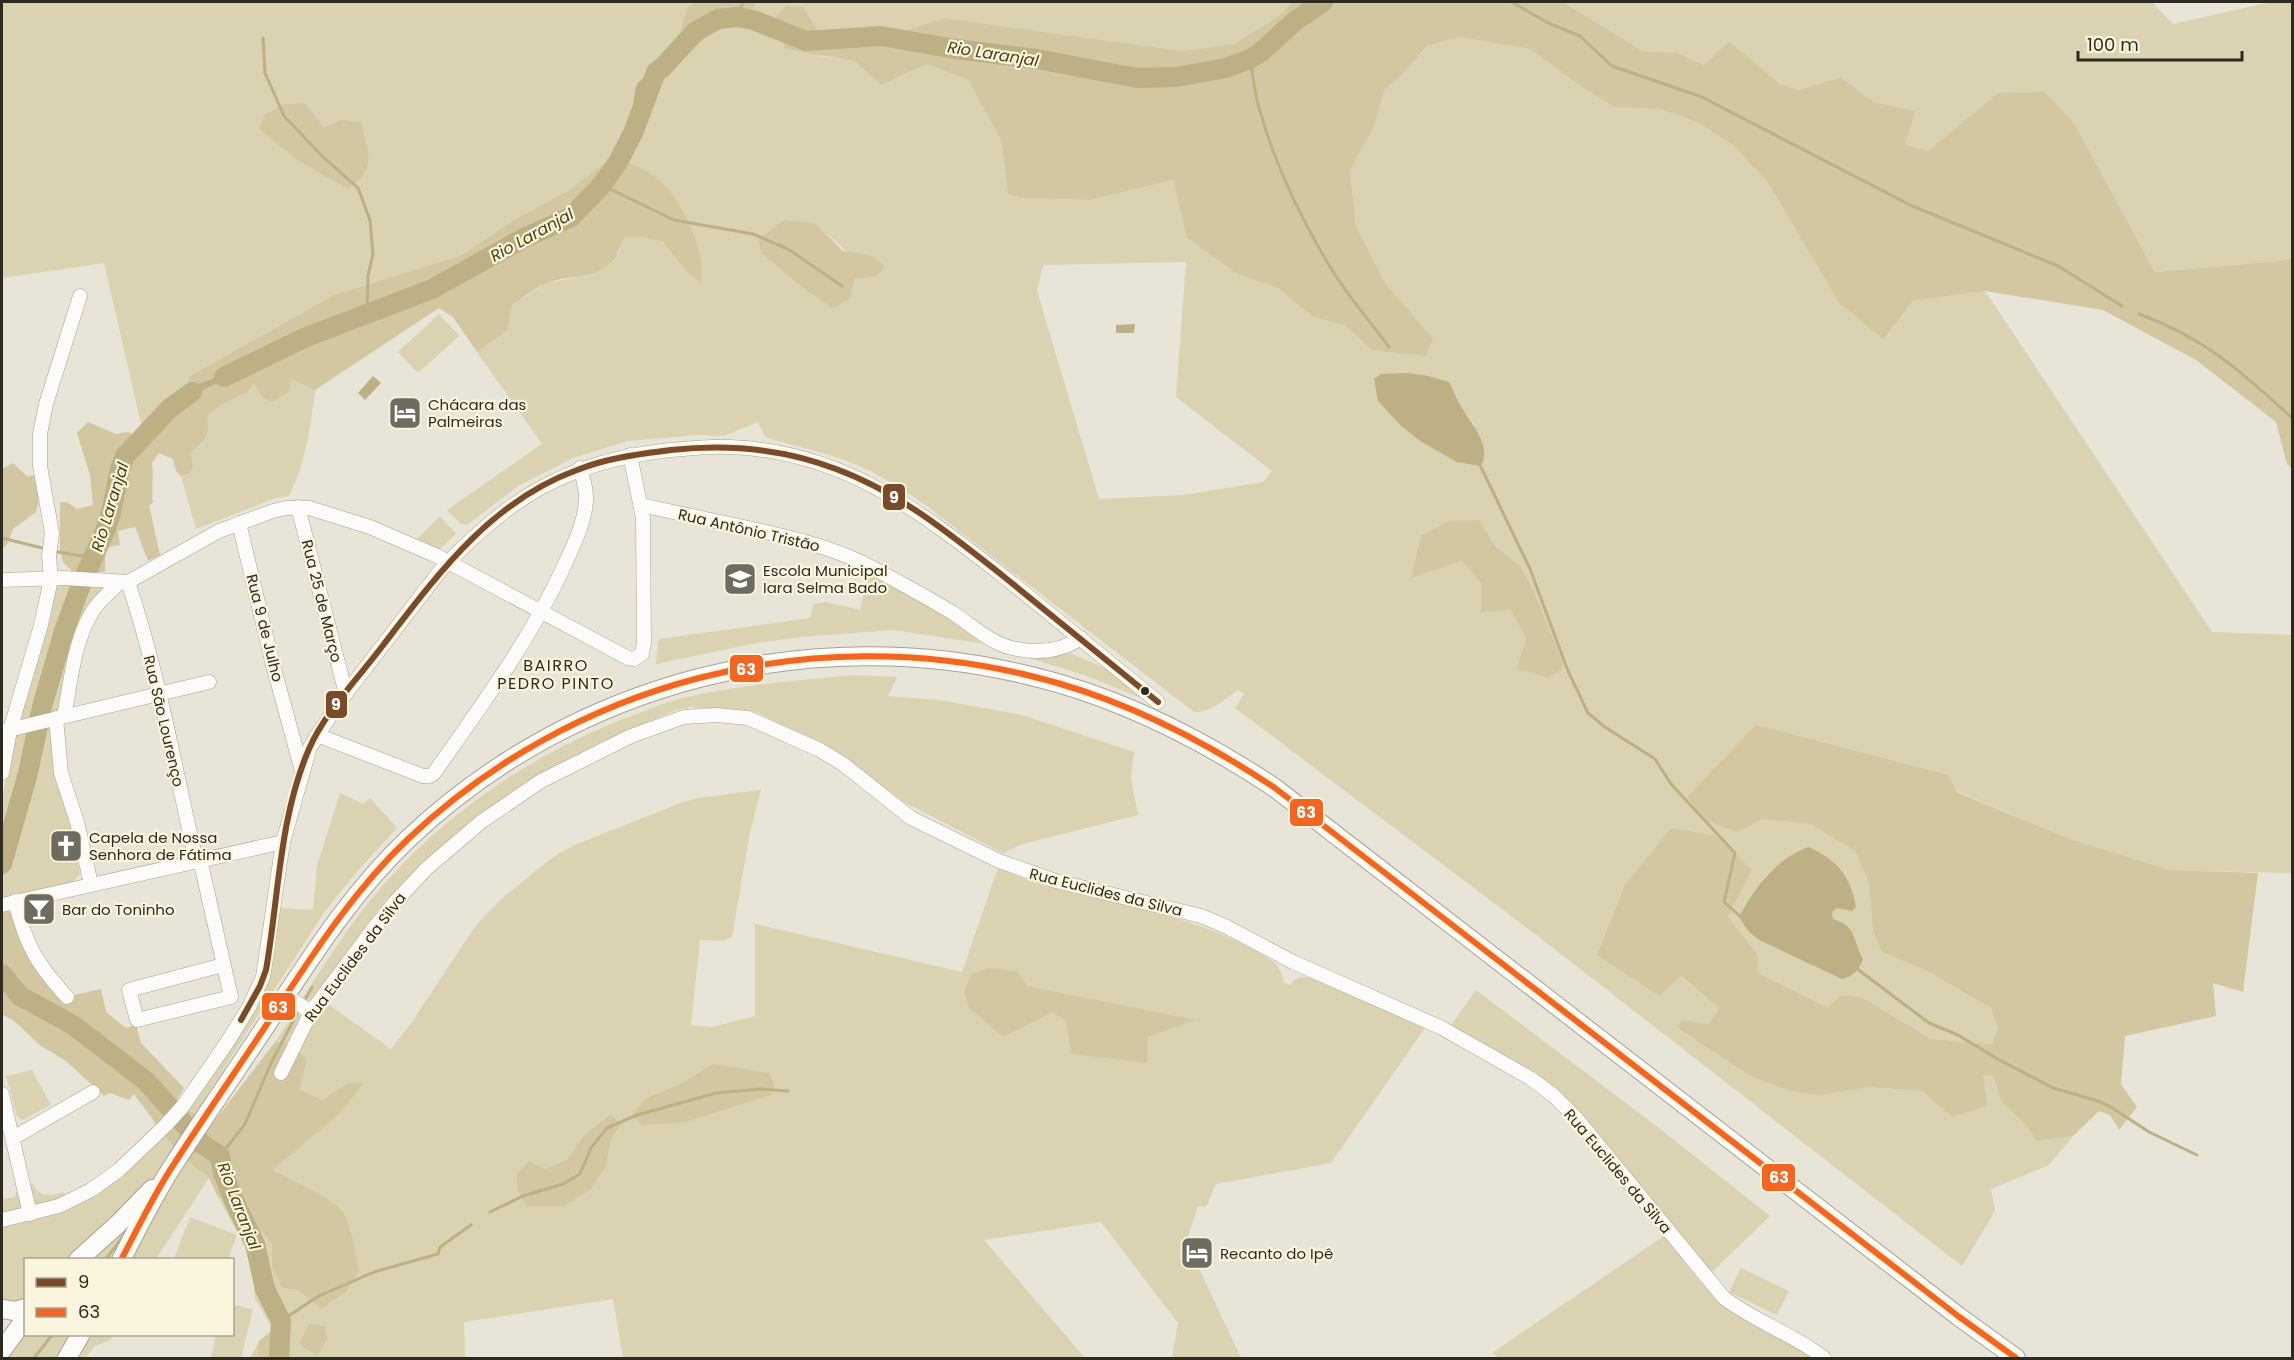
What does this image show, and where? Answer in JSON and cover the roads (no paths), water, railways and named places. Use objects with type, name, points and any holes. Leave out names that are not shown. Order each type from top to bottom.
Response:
[{"type":"main road","points":[[122,1258],[175,1162],[347,905],[375,873],[435,814],[507,761],[592,716],[676,683],[764,663],[854,655],[933,659],[988,666],[1076,689],[1138,712],[1205,744],[1275,788],[2016,1359]]},
{"type":"main road","points":[[80,1258],[124,1218],[175,1162]]},
{"type":"main road","points":[[2,1309],[15,1311],[24,1309]]},
{"type":"main road","points":[[2,1350],[24,1321]]},
{"type":"main road","points":[[67,1359],[80,1336]]},
{"type":"street","points":[[2,773],[51,579],[51,523],[40,466],[40,434],[46,404],[80,296]]},
{"type":"street","points":[[2,1220],[59,1206],[99,1184],[129,1162],[183,1106],[238,1025],[263,977],[283,842],[313,741],[346,694],[448,562],[477,533],[512,506],[540,487],[580,468],[630,456],[731,447],[797,458],[837,469],[874,486],[925,516],[1081,638],[1158,702]]},
{"type":"street","points":[[91,884],[77,822],[61,773],[56,718],[84,630],[94,609],[124,582],[210,535],[239,523],[273,511],[298,507],[320,510],[370,527],[448,562],[628,658],[637,658],[642,654],[644,643],[644,528],[630,456]]},
{"type":"street","points":[[292,734],[423,776],[435,773],[541,613],[568,558],[584,514],[586,491],[580,468]]},
{"type":"street","name":"Rua Antônio Tristão","points":[[641,505],[799,539],[832,550],[908,587],[998,643],[1012,648],[1032,651],[1057,650],[1068,647],[1081,638]]},
{"type":"street","name":"Rua 25 de Março","points":[[298,507],[346,694]]},
{"type":"street","name":"Rua 9 de Julho","points":[[239,523],[302,772]]},
{"type":"street","points":[[2,580],[72,578],[124,582]]},
{"type":"street","name":"Rua São Lourenço","points":[[124,582],[136,606],[231,997],[137,1020],[129,990],[223,965]]},
{"type":"street","points":[[12,729],[209,682]]},
{"type":"street","name":"Rua Euclides da Silva","points":[[280,1073],[311,1012],[380,921],[427,868],[481,822],[541,781],[631,736],[684,717],[716,715],[748,718],[820,750],[843,764],[911,818],[999,861],[1056,880],[1176,909],[1225,926],[1293,962],[1440,1027],[1520,1071],[1553,1095],[1582,1124],[1724,1298],[1752,1318],[1810,1348],[1824,1359]]},
{"type":"street","points":[[67,997],[44,972],[6,904],[283,842]]},
{"type":"street","points":[[286,996],[311,1012]]},
{"type":"street","points":[[13,1138],[93,1092]]},
{"type":"street","points":[[2,1094],[30,1214]]},
{"type":"waterway","points":[[737,17],[743,2]]},
{"type":"waterway","name":"Rio Laranjal","points":[[224,377],[304,338],[432,289],[524,238],[571,217],[602,185],[618,162],[633,133],[656,72],[695,32],[718,19],[737,17],[753,20],[806,41],[881,36],[955,49],[1037,59],[1137,78],[1176,77],[1226,68],[1250,59],[1260,53],[1295,21],[1323,2]]},
{"type":"waterway","points":[[1512,2],[1548,23],[1580,36],[1612,66],[1702,97],[1910,205],[2058,266],[2122,306]]},
{"type":"waterway","points":[[263,38],[265,73],[284,116],[322,156],[358,188],[370,220],[373,254],[368,276],[367,314]]},
{"type":"waterway","points":[[1250,59],[1264,125],[1297,207],[1336,276],[1389,347]]},
{"type":"waterway","points":[[602,185],[674,220],[753,234],[788,249],[842,286]]},
{"type":"waterway","points":[[2139,314],[2162,323],[2203,345],[2239,371],[2292,418]]},
{"type":"waterway","name":"Rio Laranjal","points":[[2,864],[64,631],[82,582],[105,531],[125,456],[170,408],[192,392]]},
{"type":"waterway","points":[[1479,463],[1530,569],[1568,671],[1588,713],[1605,727],[1655,759],[1671,784],[1735,853],[1724,902],[1741,917]]},
{"type":"waterway","points":[[2,538],[46,549]]},
{"type":"waterway","points":[[52,551],[94,558]]},
{"type":"waterway","points":[[1856,968],[1929,1023],[1958,1035],[2053,1088],[2111,1107],[2149,1132],[2197,1155]]},
{"type":"waterway","name":"Rio Laranjal","points":[[2,974],[20,996],[73,1025],[146,1081],[202,1144],[220,1156],[233,1199],[255,1244],[265,1289],[281,1321],[279,1358]]},
{"type":"waterway","points":[[306,998],[312,987]]},
{"type":"waterway","points":[[220,1156],[245,1124],[272,1061],[297,1014]]},
{"type":"waterway","points":[[490,1212],[523,1196],[563,1184],[580,1174],[591,1148],[607,1128],[637,1115],[716,1093],[761,1089],[788,1091]]},
{"type":"waterway","points":[[281,1321],[317,1297],[374,1272],[438,1254],[440,1247],[471,1225]]},
{"type":"waterway","points":[[107,1258],[125,1234]]},
{"type":"waterway","points":[[34,1358],[51,1336]]},
{"type":"place","name":"Chácara das Palmeiras","points":[[405,413]]},
{"type":"place","name":"Escola Municipal Iara Selma Bado","points":[[740,579]]},
{"type":"place","name":"Capela de Nossa Senhora de Fátima","points":[[66,846]]},
{"type":"place","name":"Bar do Toninho","points":[[39,909]]},
{"type":"place","name":"Recanto do Ipê","points":[[1197,1253]]},
{"type":"district","name":"BAIRRO PEDRO PINTO","points":[[556,674]]}]
